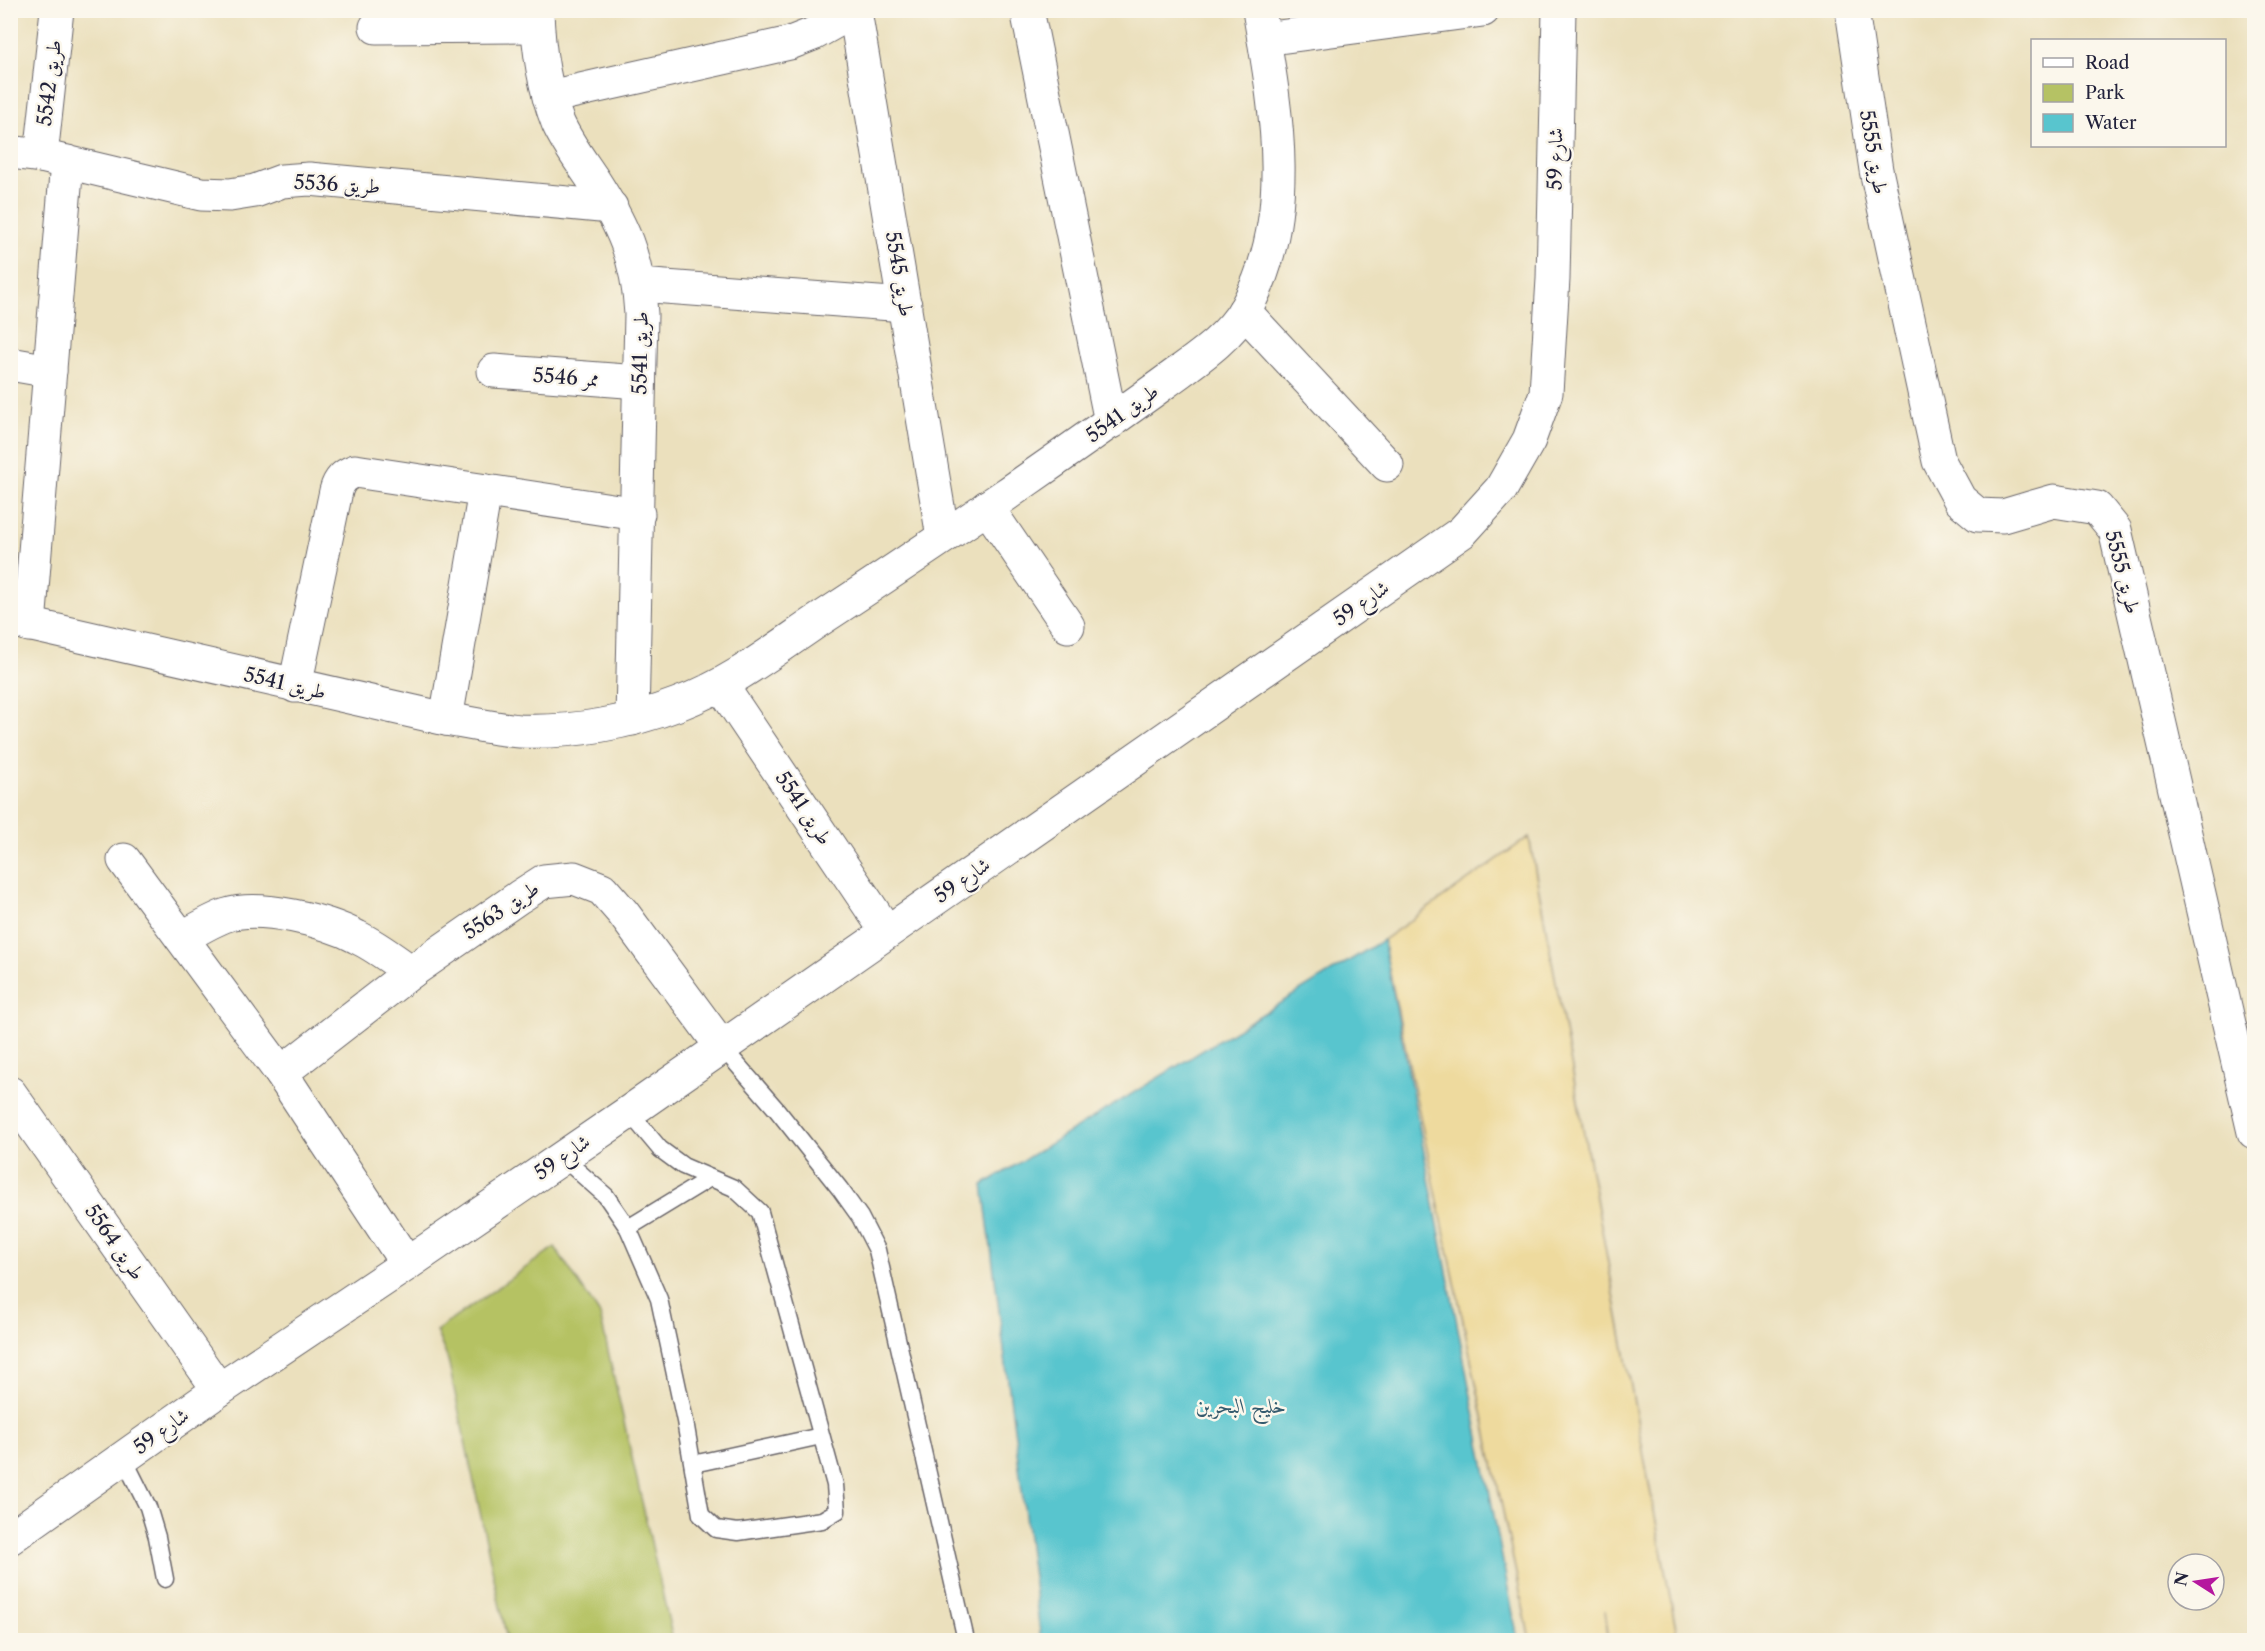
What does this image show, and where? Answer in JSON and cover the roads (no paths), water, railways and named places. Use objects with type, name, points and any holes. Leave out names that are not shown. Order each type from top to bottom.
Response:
[{"type":"street","name":"طريق 5542","points":[[39,156],[57,10]]},
{"type":"street","points":[[1027,10],[1111,422]]},
{"type":"street","points":[[1261,25],[1483,10]]},
{"type":"street","name":"شارع 59","points":[[10,1538],[219,1390],[629,1112],[1462,532],[1501,489],[1529,440],[1546,393],[1553,279],[1559,10]]},
{"type":"street","name":"طريق 5555","points":[[1852,10],[1876,170],[1940,461],[1960,500],[1978,515],[2003,516],[2054,501],[2097,508],[2115,530],[2254,1132]]},
{"type":"street","name":"طريق 5545","points":[[549,97],[790,43],[813,34],[856,11],[943,537]]},
{"type":"street","points":[[376,27],[537,18]]},
{"type":"street","name":"طريق 5541","points":[[537,18],[543,70],[549,97],[559,124],[572,149],[611,207],[630,247],[639,285],[641,314],[638,514],[632,719]]},
{"type":"street","name":"طريق 5541","points":[[20,622],[446,719],[519,730],[576,729],[632,719],[678,705],[722,685],[1111,422],[1218,341],[1244,311],[1264,269],[1278,205],[1279,159],[1274,102],[1261,25]]},
{"type":"street","name":"طريق 5536","points":[[39,156],[201,194],[230,195],[255,191],[282,181],[309,179],[611,207]]},
{"type":"street","points":[[20,622],[50,371],[39,156]]},
{"type":"street","points":[[639,285],[905,305]]},
{"type":"street","points":[[1244,311],[1387,465]]},
{"type":"street","points":[[10,364],[50,371]]},
{"type":"street","name":"ممر 5546","points":[[494,371],[639,382]]},
{"type":"street","points":[[295,686],[336,491],[345,474],[355,471],[638,514]]},
{"type":"street","points":[[446,719],[484,491]]},
{"type":"street","points":[[987,507],[1068,626]]},
{"type":"street","name":"طريق 5541","points":[[722,685],[887,932]]},
{"type":"street","points":[[123,860],[282,1073],[407,1264]]},
{"type":"street","name":"طريق 5563","points":[[282,1073],[411,972],[544,881],[574,878],[602,890],[623,913],[722,1047]]},
{"type":"street","points":[[182,938],[226,915],[247,911],[267,912],[314,921],[336,928],[357,937],[411,972]]},
{"type":"street","name":"طريق 5564","points":[[10,1094],[219,1390]]},
{"type":"lane","points":[[722,1047],[777,1110],[840,1189],[860,1217],[877,1250],[966,1641]]},
{"type":"lane","points":[[562,1157],[606,1196],[628,1228],[659,1299],[693,1464],[701,1515],[716,1528],[738,1532],[822,1520],[837,1511],[835,1485],[760,1212],[734,1188],[683,1166],[660,1149],[629,1112]]},
{"type":"lane","points":[[628,1228],[711,1178]]},
{"type":"lane","points":[[693,1464],[821,1436]]},
{"type":"lane","points":[[124,1459],[148,1507],[157,1537],[165,1579]]},
{"type":"water","name":"خليج البحرين","points":[[1383,940],[1518,1640],[1041,1640],[983,1185]]}]
